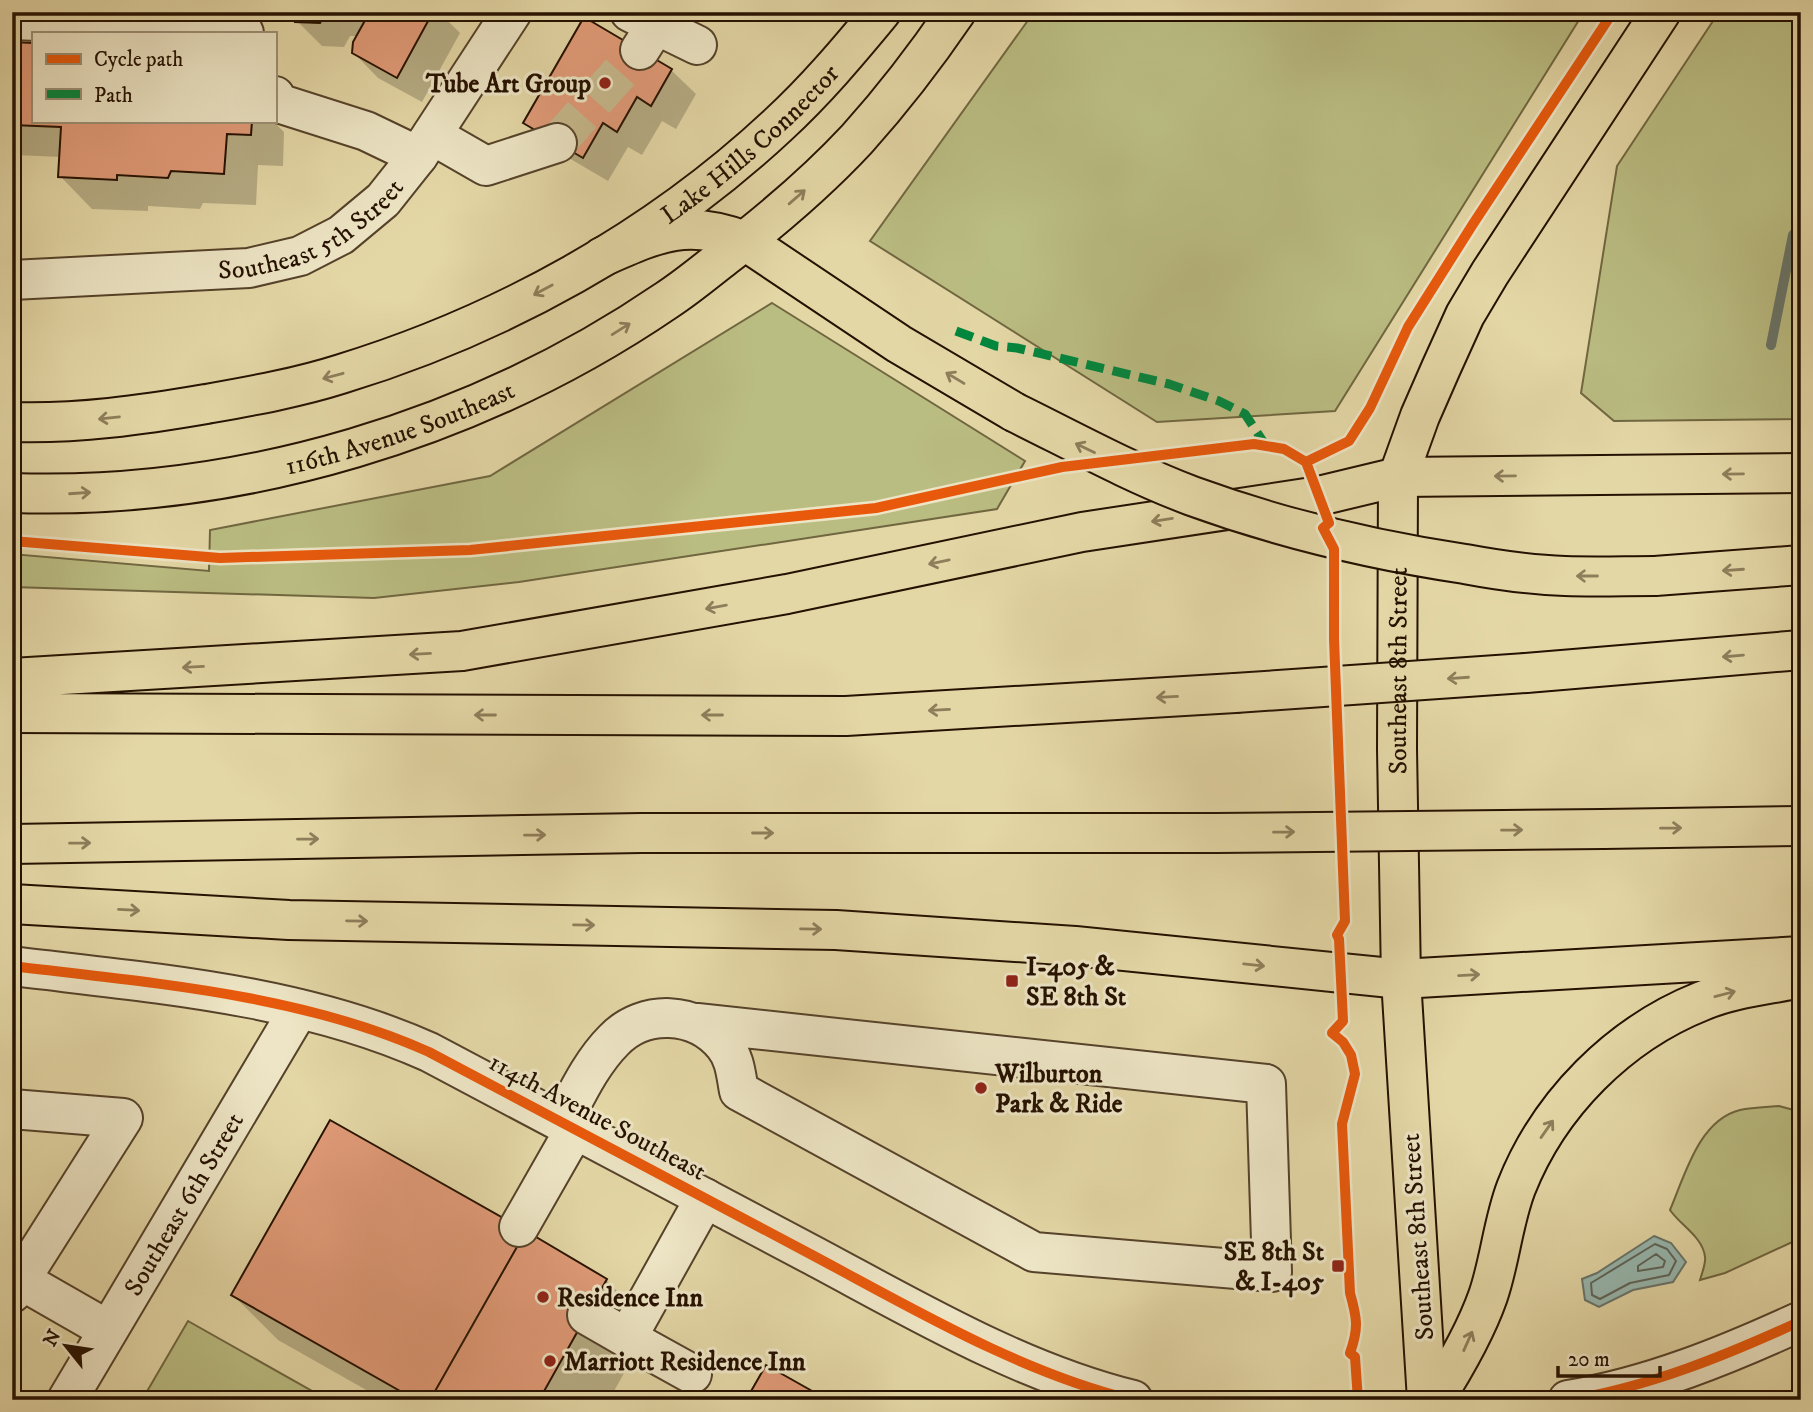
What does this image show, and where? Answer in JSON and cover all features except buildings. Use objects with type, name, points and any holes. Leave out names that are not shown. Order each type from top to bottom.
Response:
[{"type":"main road","name":"Lake Hills Connector","points":[[602,257],[678,208],[735,163],[820,83],[881,12]]},
{"type":"main road","points":[[745,241],[805,190],[856,139],[923,59],[956,12]]},
{"type":"main road","name":"Southeast 8th Street","points":[[1427,1400],[1401,979],[1398,477],[1420,416],[1465,316],[1490,272],[1661,12]]},
{"type":"main road","points":[[12,422],[57,423],[143,414],[264,394],[340,374],[486,320],[602,257],[649,236],[677,229],[721,232],[745,241],[900,344],[1014,412],[1191,496],[1265,520],[1340,541],[1424,558],[1563,576],[1655,576],[1801,565]]},
{"type":"main road","name":"116th Avenue Southeast","points":[[12,493],[59,494],[147,488],[261,472],[362,446],[437,420],[539,375],[598,344],[668,300],[745,241]]},
{"type":"main road","points":[[12,677],[462,651],[787,594],[1082,532],[1319,496],[1398,477],[1801,473]]},
{"type":"main road","points":[[12,713],[846,716],[1526,673],[1801,650]]},
{"type":"main road","points":[[12,844],[641,833],[1216,833],[1801,826]]},
{"type":"main road","points":[[12,904],[289,920],[850,930],[1074,946],[1401,979],[1801,956]]},
{"type":"main road","points":[[1434,1400],[1462,1354],[1488,1296],[1516,1189],[1542,1135],[1579,1086],[1616,1052],[1667,1017],[1704,1000],[1801,978]]},
{"type":"street","name":"Southeast 5th Street","points":[[12,281],[249,268],[300,256],[341,235],[383,200],[425,145],[512,12]]},
{"type":"street","points":[[12,20],[242,29],[244,32]]},
{"type":"street","points":[[642,29],[697,45]]},
{"type":"street","points":[[276,98],[278,103],[366,131],[425,145],[486,166],[557,143]]},
{"type":"street","name":"114th Avenue Southeast","points":[[12,966],[175,986],[299,1009],[387,1033],[429,1052],[947,1327],[1043,1371],[1133,1400]]},
{"type":"street","name":"Southeast 6th Street","points":[[67,1400],[299,1009]]},
{"type":"street","points":[[519,1227],[568,1126],[596,1060],[615,1038],[636,1023],[665,1016],[697,1023],[1266,1084],[1272,1272],[1034,1252],[740,1091],[734,1062],[724,1044],[697,1023]]},
{"type":"street","points":[[12,1109],[123,1118],[15,1282],[108,1330]]},
{"type":"street","points":[[628,1338],[705,1198]]},
{"type":"street","points":[[587,1315],[692,1374]]},
{"type":"street","points":[[1568,1400],[1685,1369],[1801,1321]]},
{"type":"green space","points":[[1034,12],[1584,12],[1335,411],[1157,422],[870,241]]},
{"type":"green space","points":[[1719,12],[1801,12],[1801,419],[1614,421],[1581,393],[1617,166]]},
{"type":"green space","points":[[772,303],[1025,461],[997,509],[519,582],[374,598],[12,587],[12,554],[209,571],[210,530],[490,476]]},
{"type":"green space","points":[[1779,1106],[1801,1112],[1801,1238],[1725,1273],[1700,1280],[1705,1257],[1700,1243],[1670,1210],[1688,1166],[1704,1137],[1726,1116],[1745,1109]]},
{"type":"green space","points":[[188,1321],[328,1400],[142,1400]]},
{"type":"water","points":[[1654,1236],[1671,1243],[1686,1262],[1673,1282],[1633,1290],[1599,1307],[1585,1300],[1582,1279],[1597,1273]]},
{"type":"waterway","points":[[1771,345],[1793,235],[1801,226]]},
{"type":"waterway","points":[[12,1394],[20,1395]]},
{"type":"tunnel","points":[[557,143],[640,50]]},
{"type":"marked path","points":[[956,331],[996,346],[1017,348],[1169,384],[1219,401],[1245,414],[1266,446]]},
{"type":"cycle path","points":[[1306,462],[1349,441],[1370,408],[1408,327],[1613,12]]},
{"type":"cycle path","points":[[12,541],[220,558],[470,550],[876,508],[1062,467],[1254,444],[1284,449],[1306,462],[1329,523],[1323,528],[1334,549],[1334,639],[1345,921],[1337,935],[1343,1021],[1332,1033],[1343,1042],[1351,1055],[1355,1074],[1342,1124],[1350,1293],[1356,1323],[1350,1353],[1355,1357],[1358,1400]]},
{"type":"cycle path","points":[[12,966],[224,994],[329,1016],[380,1032],[429,1052],[970,1338],[1050,1373],[1133,1400]]},
{"type":"cycle path","points":[[1568,1400],[1658,1378],[1745,1346],[1801,1321]]},
{"type":"place","name":"Tube Art Group","points":[[605,83]]},
{"type":"place","name":"I-405 & SE 8th St","points":[[1012,981]]},
{"type":"place","name":"Wilburton Park & Ride","points":[[981,1088]]},
{"type":"place","name":"SE 8th St & I-405","points":[[1338,1266]]},
{"type":"place","name":"Residence Inn","points":[[543,1297]]},
{"type":"place","name":"Marriott Residence Inn","points":[[550,1361]]}]
